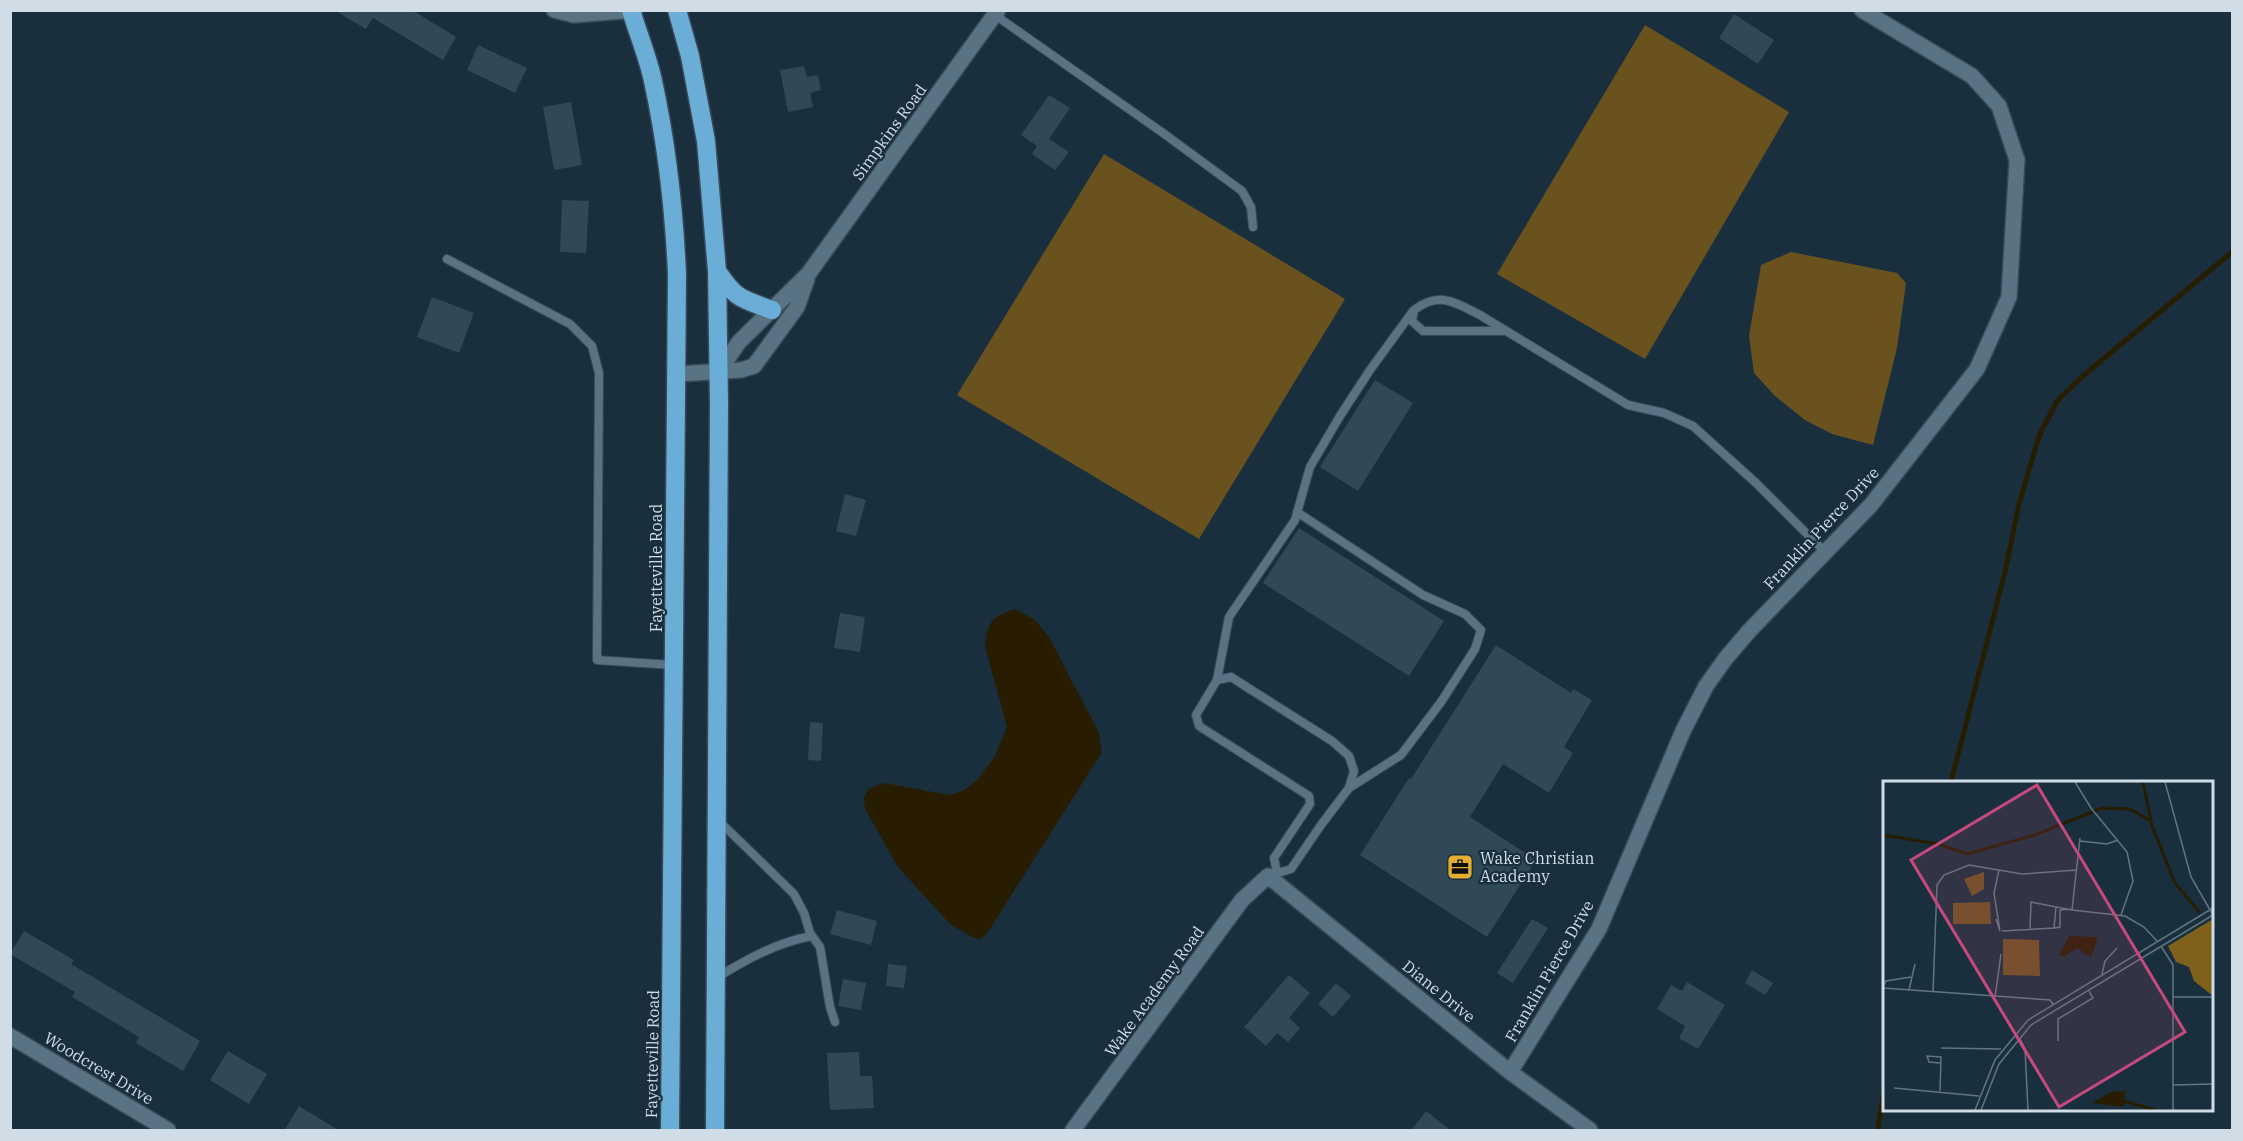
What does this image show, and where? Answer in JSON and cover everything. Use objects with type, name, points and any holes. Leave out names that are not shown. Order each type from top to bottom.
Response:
[{"type":"highway","points":[[677,10],[690,56],[706,141],[717,272],[719,371],[715,1131]]},
{"type":"highway","name":"Fayetteville Road","points":[[633,11],[652,79],[674,213],[677,274],[678,374],[670,1131]]},
{"type":"highway","points":[[717,272],[733,293],[746,301],[772,310]]},
{"type":"street","points":[[554,10],[574,15],[633,11]]},
{"type":"street","name":"Franklin Pierce Drive","points":[[1510,1072],[1599,929],[1683,731],[1707,686],[1726,658],[1750,630],[1871,505],[1977,369],[2009,297],[2017,160],[1999,106],[1972,76],[1862,10]]},
{"type":"street","name":"Simpkins Road","points":[[719,371],[739,342],[809,273],[996,13]]},
{"type":"street","name":"Simpkins Road","points":[[678,374],[741,370],[754,366],[796,307],[809,273]]},
{"type":"street","name":"Diane Drive","points":[[1272,875],[1510,1072],[1590,1131]]},
{"type":"street","name":"Wake Academy Road","points":[[1073,1131],[1242,900],[1272,875]]},
{"type":"street","name":"Woodcrest Drive","points":[[10,1036],[168,1131]]},
{"type":"lane","points":[[996,13],[1242,191],[1251,207],[1254,227]]},
{"type":"lane","points":[[447,259],[570,324],[592,346],[599,373],[597,660],[675,665]]},
{"type":"lane","points":[[1217,680],[1231,677],[1332,741],[1349,756],[1354,771],[1349,788],[1291,869],[1272,875],[1274,858],[1310,804],[1309,796],[1199,726],[1196,715],[1217,680],[1229,617],[1295,520],[1310,468],[1370,370],[1414,310],[1425,302],[1440,298],[1457,303],[1628,405],[1664,413],[1693,426],[1756,483],[1825,552]]},
{"type":"lane","points":[[1414,310],[1412,321],[1423,331],[1506,331]]},
{"type":"lane","points":[[1298,512],[1423,595],[1464,614],[1481,630],[1475,649],[1441,702],[1401,755],[1349,788]]},
{"type":"lane","points":[[717,819],[794,894],[812,936],[820,947],[830,1007],[835,1022]]},
{"type":"lane","points":[[716,978],[791,940],[812,936]]},
{"type":"shaded area","points":[[1645,25],[1789,112],[1645,359],[1497,274]]},
{"type":"shaded area","points":[[1104,154],[1345,299],[1199,539],[957,395]]},
{"type":"shaded area","points":[[1791,252],[1897,273],[1906,283],[1897,348],[1873,445],[1832,434],[1805,420],[1775,396],[1754,373],[1749,336],[1761,265]]},
{"type":"shaded area","points":[[1015,609],[1035,620],[1049,637],[1099,733],[1102,752],[986,935],[980,939],[951,925],[898,867],[865,809],[864,798],[868,789],[884,783],[950,795],[963,791],[978,779],[995,756],[1007,727],[985,646],[989,625],[996,618]]},
{"type":"building","points":[[334,10],[412,10],[456,37],[443,60],[373,18],[366,29]]},
{"type":"building","points":[[1734,14],[1774,40],[1758,64],[1719,38]]},
{"type":"building","points":[[478,45],[527,68],[515,93],[467,70]]},
{"type":"building","points":[[804,66],[807,77],[818,75],[821,90],[810,93],[813,107],[788,112],[780,70]]},
{"type":"building","points":[[1049,95],[1070,108],[1049,139],[1069,152],[1055,170],[1032,154],[1037,146],[1021,135]]},
{"type":"building","points":[[571,102],[582,165],[554,170],[543,107]]},
{"type":"building","points":[[562,200],[589,201],[586,253],[560,252]]},
{"type":"building","points":[[432,297],[474,313],[459,353],[417,337]]},
{"type":"building","points":[[1375,380],[1413,403],[1358,491],[1320,467]]},
{"type":"building","points":[[845,494],[866,500],[856,536],[836,531]]},
{"type":"building","points":[[1299,528],[1444,621],[1409,676],[1263,583]]},
{"type":"building","points":[[840,613],[865,617],[860,652],[834,648]]},
{"type":"building","points":[[1496,645],[1571,693],[1573,689],[1592,700],[1564,747],[1573,753],[1549,793],[1503,764],[1470,817],[1536,860],[1487,937],[1360,855]]},
{"type":"building","points":[[810,722],[823,723],[821,761],[808,760]]},
{"type":"building","points":[[837,910],[877,921],[871,945],[830,934]]},
{"type":"building","points":[[1532,919],[1548,928],[1513,983],[1497,973]]},
{"type":"building","points":[[24,931],[74,960],[71,964],[200,1041],[183,1071],[136,1043],[139,1037],[72,997],[75,992],[10,954]]},
{"type":"building","points":[[888,964],[907,966],[904,988],[886,986]]},
{"type":"building","points":[[1752,970],[1773,983],[1765,995],[1745,983]]},
{"type":"building","points":[[1289,975],[1310,993],[1289,1018],[1300,1028],[1288,1042],[1277,1033],[1266,1046],[1244,1027]]},
{"type":"building","points":[[843,979],[866,983],[861,1010],[838,1006]]},
{"type":"building","points":[[1687,982],[1725,1005],[1698,1049],[1679,1038],[1685,1026],[1657,1009],[1671,985],[1682,991]]},
{"type":"building","points":[[1336,983],[1351,996],[1333,1017],[1318,1004]]},
{"type":"building","points":[[228,1051],[267,1074],[249,1104],[210,1080]]},
{"type":"building","points":[[859,1052],[860,1076],[872,1076],[874,1108],[830,1110],[827,1053]]},
{"type":"building","points":[[299,1106],[340,1131],[284,1131]]},
{"type":"building","points":[[1426,1111],[1452,1131],[1411,1131]]},
{"type":"waterway","points":[[1951,781],[2006,568],[2019,504],[2039,436],[2057,401],[2084,375],[2232,252]]},
{"type":"waterway","points":[[1878,1130],[1883,1096]]},
{"type":"place","name":"Wake Christian Academy","points":[[1460,867]]}]
